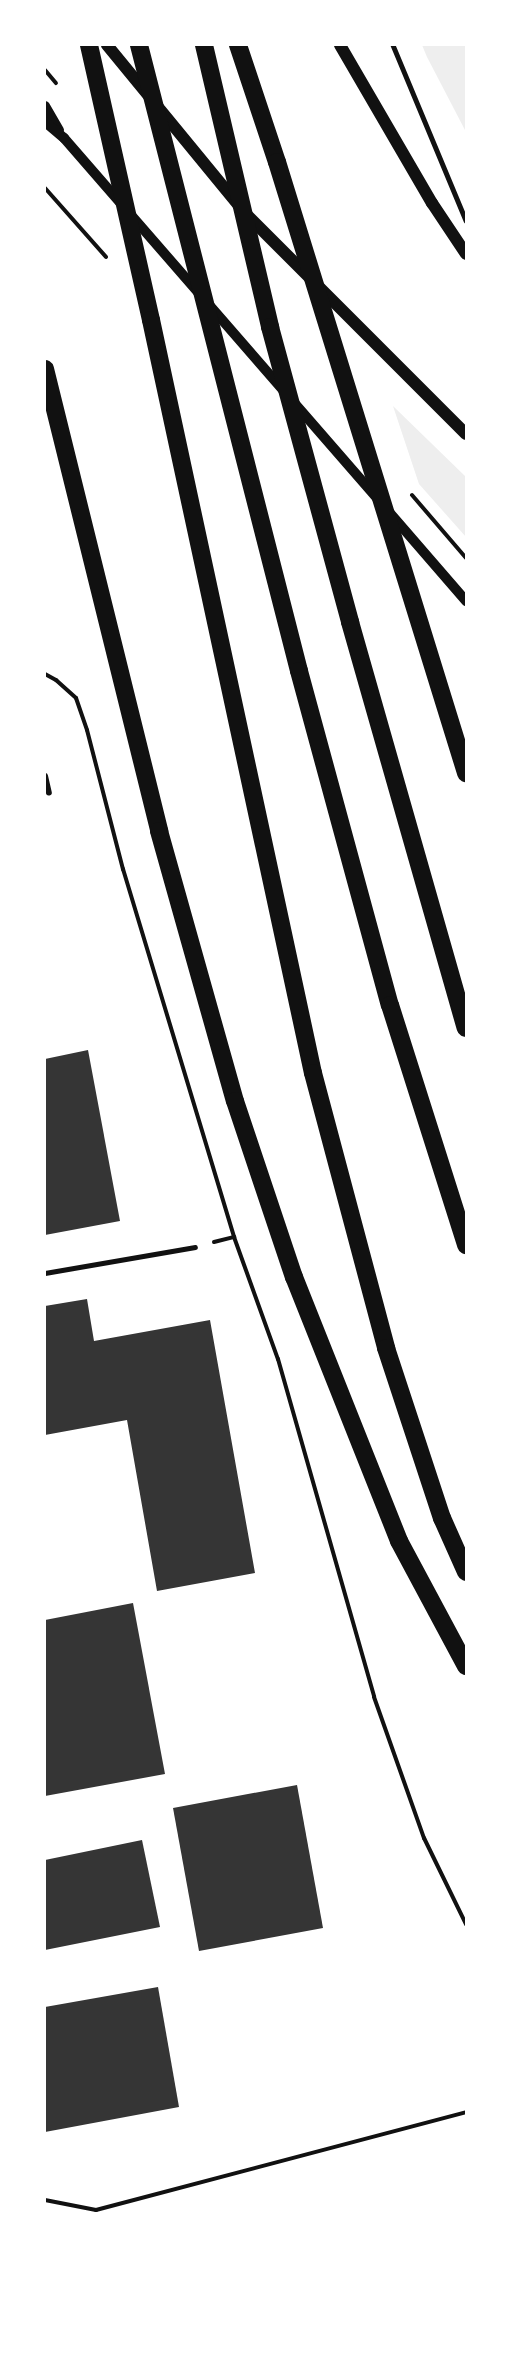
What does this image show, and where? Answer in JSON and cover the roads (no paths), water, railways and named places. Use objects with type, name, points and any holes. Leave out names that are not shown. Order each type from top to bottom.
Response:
[{"type":"highway","points":[[89,45],[151,320],[313,1073],[386,1348],[442,1518],[466,1572]]},
{"type":"highway","points":[[138,45],[299,671],[390,1005],[466,1245]]},
{"type":"highway","points":[[204,45],[270,327],[350,622],[466,1028]]},
{"type":"highway","points":[[238,45],[277,162],[466,773]]},
{"type":"highway","points":[[45,369],[159,831],[235,1101],[294,1276],[399,1541],[466,1666]]},
{"type":"main road","points":[[107,45],[246,214],[466,434]]},
{"type":"main road","points":[[340,45],[432,202],[466,255]]},
{"type":"street","points":[[45,106],[64,138]]},
{"type":"street","points":[[45,122],[64,138],[466,601]]},
{"type":"street","points":[[45,776],[49,793]]},
{"type":"lane","points":[[393,45],[466,220]]},
{"type":"lane","points":[[45,1273],[195,1247]]}]
